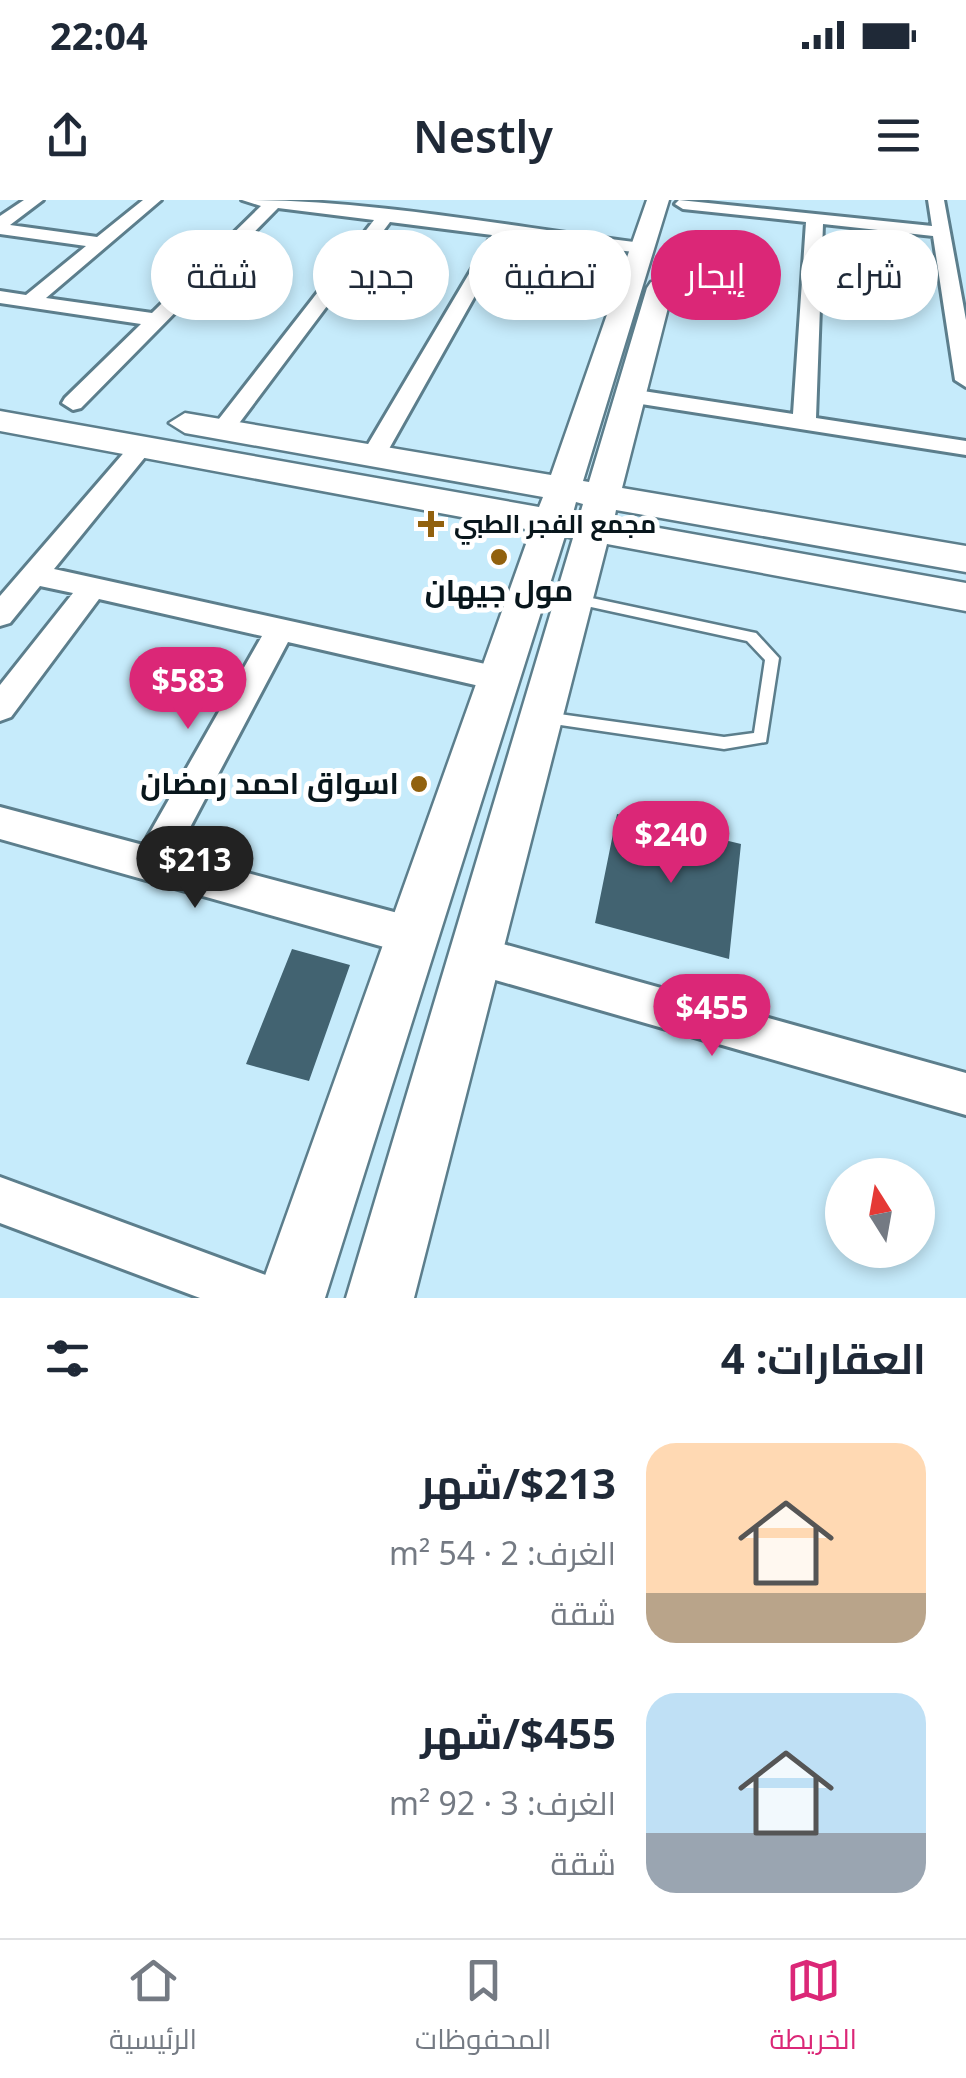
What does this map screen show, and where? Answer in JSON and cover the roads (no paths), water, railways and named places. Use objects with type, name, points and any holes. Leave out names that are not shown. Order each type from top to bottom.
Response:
[{"type":"street","points":[[0,227],[35,200]]},
{"type":"street","points":[[30,301],[153,200]]},
{"type":"street","points":[[250,200],[495,230]]},
{"type":"street","points":[[936,200],[966,380]]},
{"type":"street","points":[[675,201],[942,232]]},
{"type":"street","points":[[380,1298],[478,956],[573,600],[578,509],[642,248],[675,201]]},
{"type":"street","points":[[291,1298],[496,678],[630,396],[675,201]]},
{"type":"street","points":[[248,230],[276,202]]},
{"type":"street","points":[[223,430],[386,216]]},
{"type":"street","points":[[804,423],[815,218]]},
{"type":"street","points":[[0,227],[101,242]]},
{"type":"street","points":[[631,247],[642,248]]},
{"type":"street","points":[[373,456],[469,290]]},
{"type":"street","points":[[0,297],[151,319]]},
{"type":"street","points":[[74,403],[157,320]]},
{"type":"street","points":[[0,390],[373,456],[578,509],[966,597]]},
{"type":"street","points":[[630,396],[966,448]]},
{"type":"street","points":[[0,421],[142,446],[578,509],[966,559]]},
{"type":"street","points":[[4,604],[142,446]]},
{"type":"street","points":[[33,574],[496,678]]},
{"type":"street","points":[[0,708],[92,588]]},
{"type":"street","points":[[151,865],[280,630]]},
{"type":"street","points":[[0,823],[408,936]]},
{"type":"street","points":[[478,956],[966,1094]]},
{"type":"street","points":[[0,1200],[265,1298]]},
{"type":"lane","points":[[541,718],[724,744],[761,738],[772,658],[751,637],[573,600]]},
{"type":"place","name":"مجمع الفجر الطبي","points":[[431,524]]},
{"type":"place","name":"مول جيهان","points":[[499,557]]},
{"type":"place","name":"اسواق احمد رمضان","points":[[419,784]]}]
